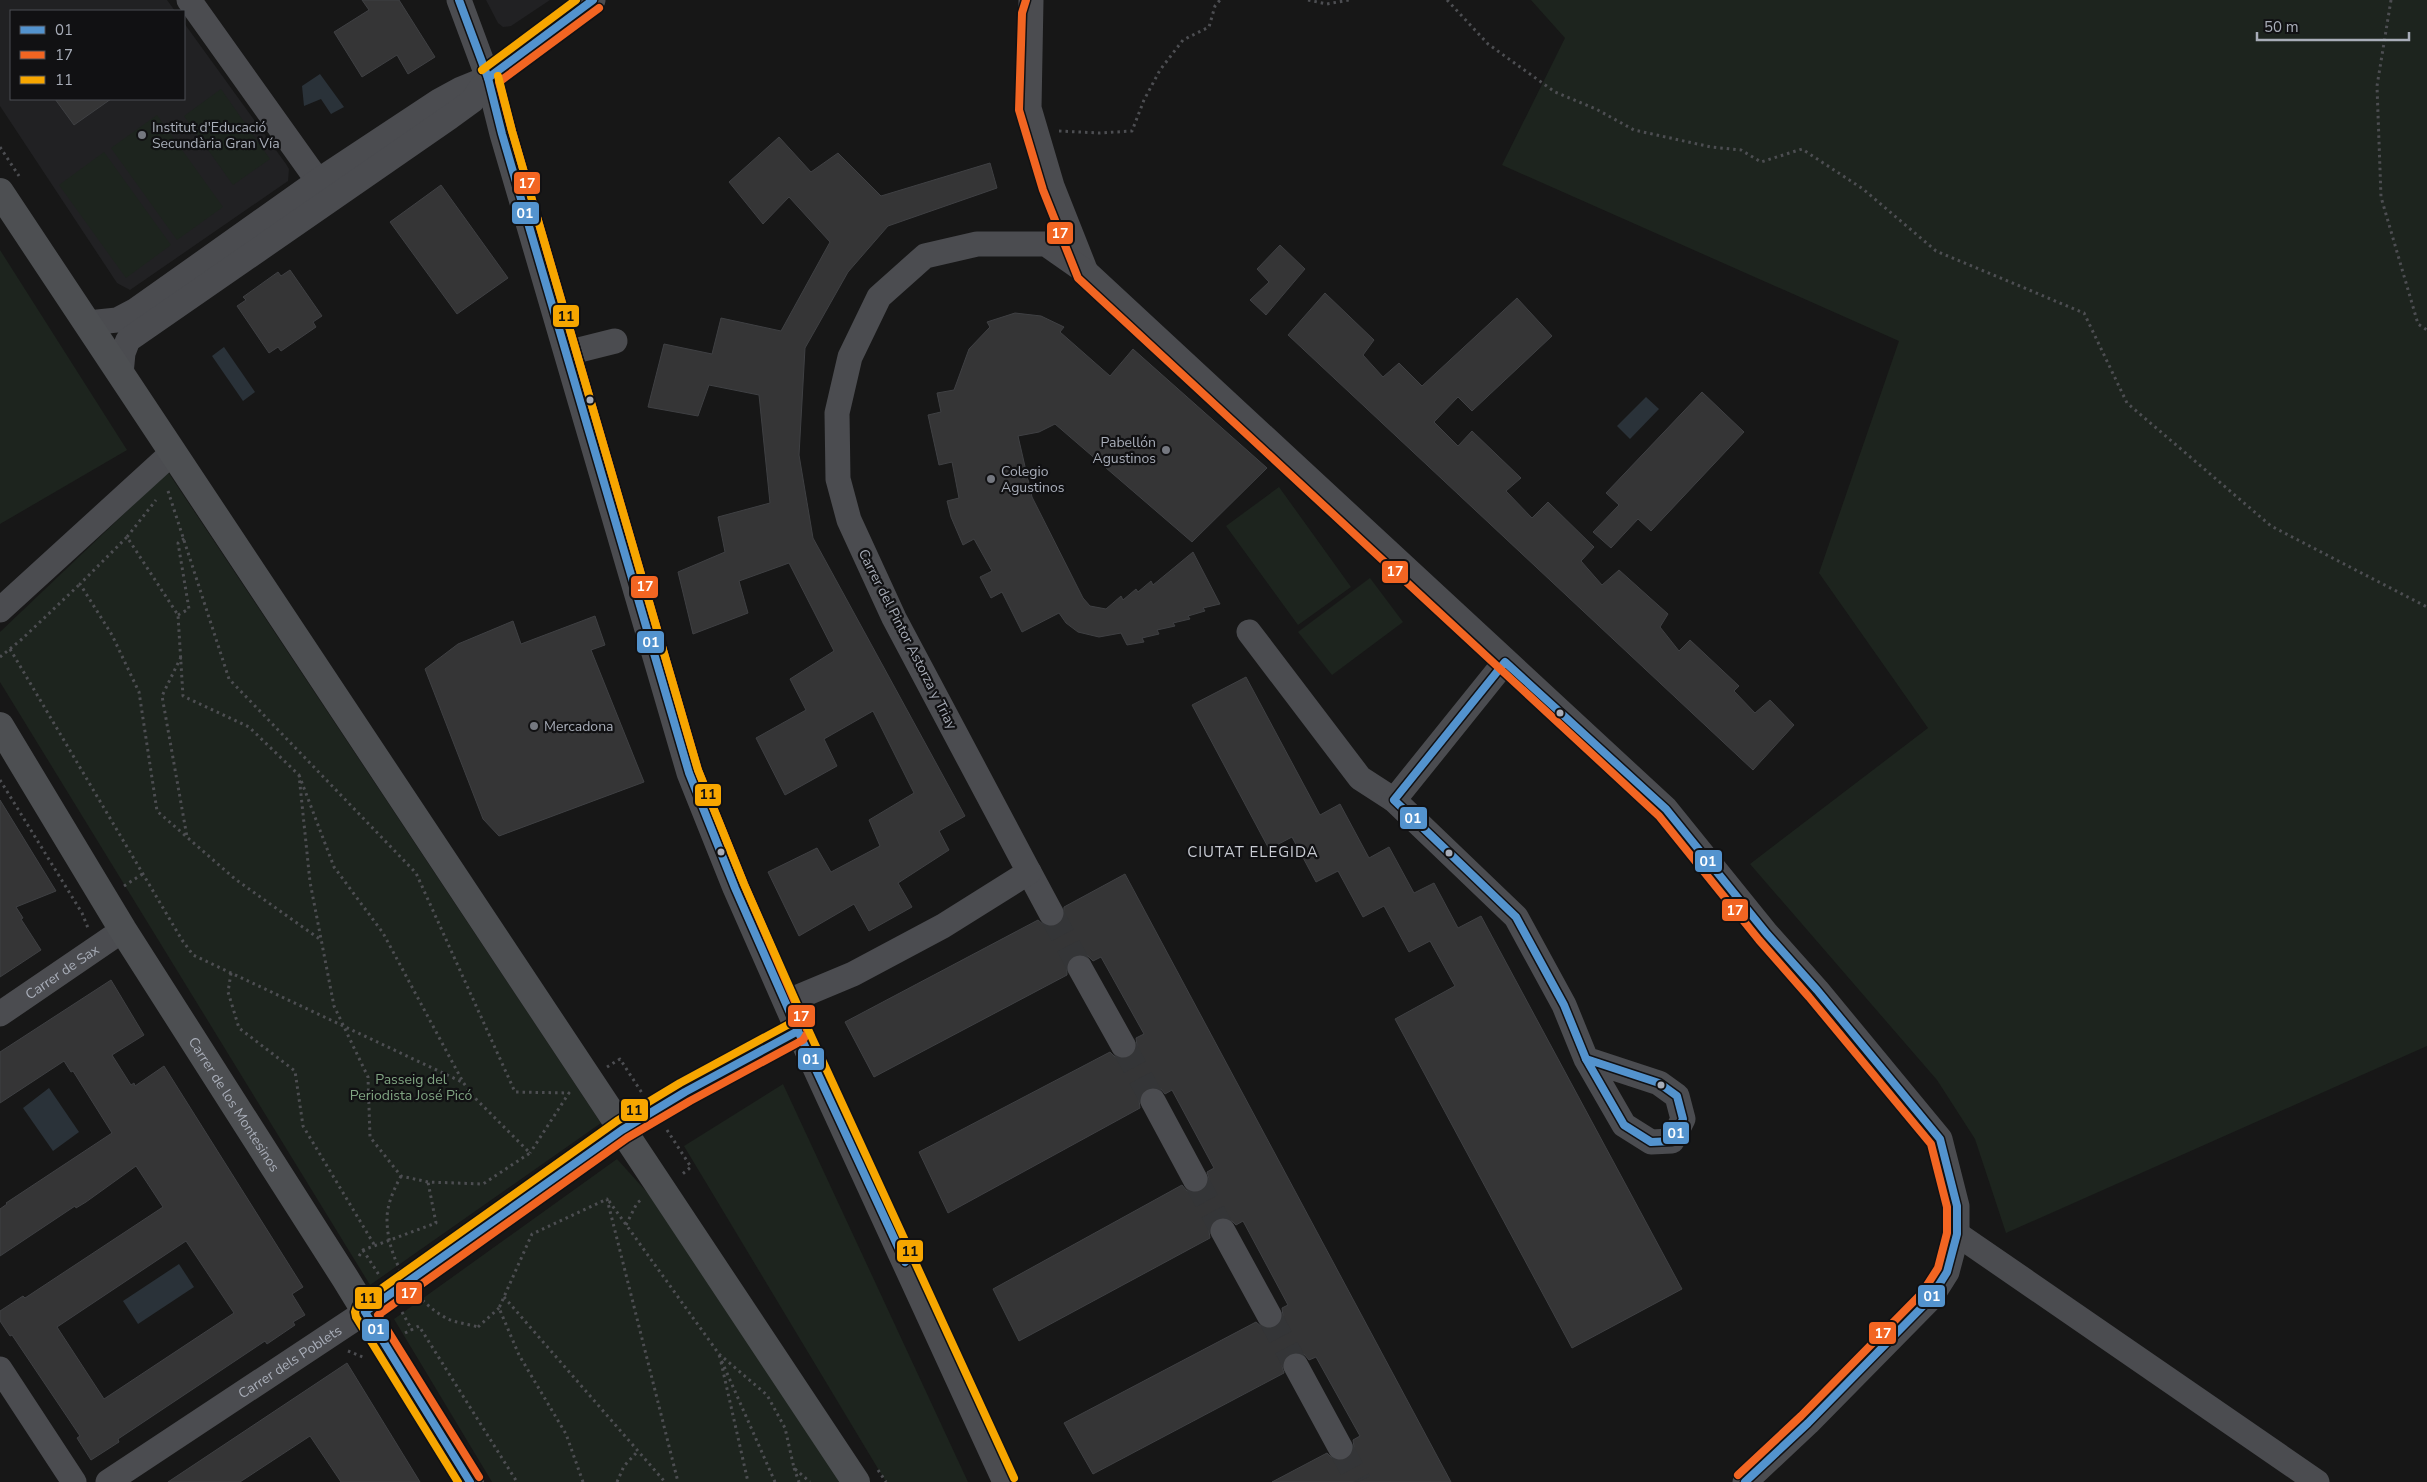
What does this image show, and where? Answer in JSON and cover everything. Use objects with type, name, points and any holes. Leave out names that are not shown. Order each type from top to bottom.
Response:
[{"type":"main road","points":[[0,192],[856,1482]]},
{"type":"main road","name":"Carrer de los Montesinos","points":[[0,726],[123,930],[345,1278],[365,1312],[373,1350],[470,1482]]},
{"type":"street","points":[[189,0],[318,181]]},
{"type":"street","points":[[459,0],[488,78],[502,134],[689,773],[735,888],[798,1030],[1005,1482]]},
{"type":"street","points":[[88,322],[117,320],[136,310],[318,181],[446,97],[461,88],[488,78],[593,0]]},
{"type":"street","points":[[1033,4],[1029,108],[1052,186],[1086,272]]},
{"type":"street","points":[[121,374],[123,353],[128,340],[457,112],[472,101],[488,78]]},
{"type":"street","points":[[1052,186],[1046,244],[1086,272],[1505,662],[1666,808],[1767,934],[1817,990],[1940,1139],[1957,1206],[1957,1234],[1947,1272],[1930,1299],[1808,1423],[1745,1482]]},
{"type":"street","name":"Carrer del Pintor Astorza y Triay","points":[[1046,244],[977,244],[925,256],[879,297],[850,357],[838,413],[838,479],[849,520],[894,618],[1051,913]]},
{"type":"street","points":[[567,353],[615,341]]},
{"type":"street","points":[[0,610],[172,453]]},
{"type":"street","points":[[1249,632],[1360,778],[1394,800],[1516,917],[1564,1005],[1586,1059]]},
{"type":"street","points":[[1394,800],[1505,662]]},
{"type":"street","points":[[786,1002],[853,974],[943,926],[1029,872]]},
{"type":"street","name":"Carrer de Sax","points":[[0,1014],[123,930]]},
{"type":"street","points":[[1080,968],[1122,1045]]},
{"type":"street","name":"Carrer dels Poblets","points":[[108,1482],[365,1312],[622,1130],[685,1092],[798,1030]]},
{"type":"street","points":[[1153,1101],[1195,1178]]},
{"type":"street","points":[[1223,1231],[1269,1315]]},
{"type":"street","points":[[1957,1234],[2317,1482]]},
{"type":"street","points":[[1296,1366],[1340,1447]]},
{"type":"street","points":[[0,1369],[74,1482]]},
{"type":"path","points":[[1056,130],[1099,132],[1132,130],[1144,100],[1160,70],[1183,40],[1209,27],[1215,6],[1220,0]]},
{"type":"path","points":[[1308,0],[1327,4],[1349,0]]},
{"type":"path","points":[[1447,0],[1488,44],[1555,92],[1596,109],[1634,130],[1711,147],[1741,150],[1760,162],[1802,149],[1863,189],[1936,251],[2084,313],[2127,403],[2271,526],[2427,607]]},
{"type":"path","points":[[2391,0],[2377,86],[2381,196],[2418,324],[2427,330]]},
{"type":"path","points":[[0,657],[80,584],[127,537],[167,487],[229,679],[416,873],[515,1092],[570,1093],[530,1153],[483,1184],[428,1182],[401,1176],[370,1137],[368,1077],[334,1006],[321,940],[310,882],[299,775]]},
{"type":"path","points":[[127,537],[178,615],[183,696],[249,727],[299,775],[334,867],[383,933],[463,1082],[472,1095],[530,1153]]},
{"type":"path","points":[[178,615],[189,609],[178,543],[185,538]]},
{"type":"path","points":[[80,584],[112,635],[139,692],[157,811],[235,879],[321,940]]},
{"type":"path","points":[[10,649],[182,940],[193,955],[463,1082]]},
{"type":"path","points":[[181,657],[162,696],[187,837]]},
{"type":"path","points":[[231,974],[228,992],[240,1028],[295,1071],[303,1126],[375,1246]]},
{"type":"path","points":[[401,1176],[393,1191],[387,1219],[396,1260],[412,1290],[434,1310],[449,1319],[478,1327],[499,1308],[532,1234],[608,1199]]},
{"type":"path","points":[[345,1278],[363,1250],[436,1223],[428,1182]]},
{"type":"path","points":[[608,1199],[719,1354],[775,1482]]},
{"type":"path","points":[[608,1199],[678,1482]]},
{"type":"path","points":[[504,1297],[665,1482]]},
{"type":"path","points":[[499,1308],[519,1355],[566,1434],[583,1482]]},
{"type":"path","points":[[373,1350],[419,1326],[517,1482]]},
{"type":"path","points":[[719,1354],[767,1395],[785,1428],[799,1482]]},
{"type":"path","points":[[719,1354],[748,1482]]},
{"type":"path","points":[[617,1482],[624,1466],[638,1451]]},
{"type":"path","points":[[794,1468],[810,1482]]},
{"type":"shaded area","name":"Institut d'Educació Secundària Gran Vía","points":[[0,0],[167,0],[174,10],[10,10],[10,100],[185,100],[185,24],[286,164],[289,169],[288,181],[130,290],[117,283],[0,106]]},
{"type":"shaded area","points":[[486,0],[550,0],[511,26],[503,27],[498,23]]},
{"type":"shaded area","points":[[320,74],[344,107],[331,114],[321,99],[304,106],[302,86]]},
{"type":"shaded area","points":[[224,347],[255,392],[243,401],[212,356]]},
{"type":"shaded area","points":[[1646,397],[1659,409],[1630,439],[1617,426]]},
{"type":"shaded area","points":[[49,1088],[79,1132],[53,1151],[23,1108]]},
{"type":"shaded area","points":[[179,1264],[194,1287],[138,1324],[123,1301]]},
{"type":"green space","points":[[1531,0],[2427,0],[2427,1046],[2006,1233],[1975,1139],[1937,1080],[1750,864],[1928,728],[1819,573],[1899,341],[1502,165],[1565,38]]},
{"type":"green space","points":[[221,89],[270,159],[233,185],[184,116]]},
{"type":"green space","points":[[157,115],[223,207],[177,240],[111,148]]},
{"type":"green space","points":[[104,152],[171,245],[126,278],[59,185]]},
{"type":"green space","points":[[0,250],[127,450],[0,524]]},
{"type":"green space","name":"Passeig del Periodista José Picó","points":[[168,472],[601,1123],[370,1285],[0,682],[0,632]]},
{"type":"green space","points":[[1279,487],[1351,587],[1298,625],[1226,526]]},
{"type":"green space","points":[[1370,578],[1403,622],[1332,675],[1298,632]]},
{"type":"green space","points":[[783,1084],[968,1482],[886,1482],[684,1146]]},
{"type":"green space","points":[[617,1159],[655,1201],[843,1482],[492,1482],[394,1319]]},
{"type":"building","points":[[362,0],[399,0],[435,57],[408,74],[397,55],[362,77],[334,32],[369,10]]},
{"type":"building","points":[[56,100],[110,100],[74,125]]},
{"type":"building","points":[[779,137],[811,172],[838,153],[881,196],[990,163],[997,188],[888,226],[848,272],[805,348],[799,455],[813,538],[965,816],[939,831],[949,850],[898,883],[912,907],[869,931],[854,904],[799,936],[768,872],[817,848],[831,872],[880,846],[869,820],[914,793],[873,711],[824,739],[837,766],[785,795],[756,738],[806,710],[790,679],[834,651],[789,563],[739,581],[748,613],[693,634],[678,572],[725,552],[718,517],[770,503],[759,395],[709,385],[698,416],[648,407],[664,344],[712,354],[721,318],[781,331],[830,242],[789,197],[763,224],[729,182]]},
{"type":"building","points":[[441,185],[508,278],[457,314],[390,222]]},
{"type":"building","points":[[1280,245],[1305,269],[1266,315],[1250,300],[1269,282],[1257,269]]},
{"type":"building","points":[[290,270],[322,316],[313,322],[316,327],[281,351],[278,347],[269,353],[237,306],[246,300],[243,297],[278,272],[281,276]]},
{"type":"building","points":[[1325,293],[1374,340],[1363,355],[1383,377],[1399,363],[1422,386],[1517,298],[1552,336],[1472,411],[1458,397],[1434,422],[1458,446],[1472,431],[1521,478],[1506,491],[1532,518],[1548,502],[1594,547],[1581,561],[1602,585],[1619,570],[1668,614],[1660,627],[1679,651],[1690,640],[1739,686],[1734,691],[1755,713],[1770,700],[1794,725],[1753,770],[1288,335]]},
{"type":"building","name":"Colegio Agustinos","points":[[1015,313],[1041,316],[1064,327],[1060,332],[1110,376],[1133,349],[1267,468],[1192,542],[1055,424],[1039,432],[1018,436],[1032,497],[1083,598],[1090,606],[1106,609],[1121,596],[1123,600],[1136,589],[1138,592],[1151,581],[1153,585],[1193,552],[1220,604],[1203,608],[1205,611],[1188,616],[1190,619],[1173,623],[1175,626],[1157,630],[1159,634],[1142,638],[1144,642],[1127,645],[1121,633],[1099,637],[1078,632],[1066,623],[1059,613],[1022,632],[1002,592],[991,598],[980,577],[992,571],[974,539],[963,545],[951,517],[947,501],[959,498],[952,462],[939,465],[928,415],[941,412],[937,393],[954,390],[969,349],[990,327],[987,322]]},
{"type":"building","points":[[1702,392],[1744,432],[1651,531],[1638,519],[1611,548],[1593,532],[1619,505],[1606,493]]},
{"type":"building","name":"Mercadona","points":[[595,616],[605,645],[591,650],[644,782],[499,836],[483,819],[425,669],[458,644],[513,621],[521,644]]},
{"type":"building","points":[[1246,677],[1320,815],[1340,804],[1369,858],[1389,847],[1414,893],[1434,883],[1458,928],[1481,916],[1682,1289],[1572,1348],[1395,1019],[1455,986],[1430,941],[1409,952],[1384,906],[1363,917],[1338,871],[1316,882],[1292,837],[1269,849],[1192,705]]},
{"type":"building","points":[[0,800],[56,891],[16,907],[23,918],[21,919],[41,950],[0,977]]},
{"type":"building","points":[[1125,874],[1451,1482],[1272,1482],[1327,1453],[1333,1459],[1346,1460],[1352,1454],[1353,1440],[1360,1436],[1316,1357],[1309,1360],[1304,1354],[1296,1352],[1289,1354],[1284,1359],[1282,1366],[1284,1373],[1093,1474],[1064,1423],[1256,1322],[1262,1327],[1275,1328],[1281,1322],[1283,1316],[1282,1308],[1288,1305],[1243,1221],[1236,1225],[1230,1219],[1223,1217],[1216,1219],[1211,1224],[1210,1238],[1019,1341],[993,1289],[1182,1185],[1187,1191],[1194,1193],[1201,1192],[1207,1187],[1209,1179],[1207,1172],[1214,1168],[1172,1090],[1165,1094],[1161,1089],[1154,1087],[1146,1089],[1139,1100],[1140,1108],[948,1213],[919,1152],[1110,1052],[1115,1057],[1122,1059],[1130,1058],[1135,1053],[1137,1046],[1136,1038],[1144,1034],[1101,957],[1093,961],[1087,955],[1073,955],[1067,961],[1067,975],[874,1077],[845,1022],[1038,920],[1044,925],[1057,926],[1063,920],[1064,907]]},
{"type":"building","points":[[111,980],[144,1035],[112,1055],[131,1085],[134,1083],[135,1086],[164,1066],[303,1287],[292,1294],[305,1315],[293,1322],[295,1325],[267,1344],[265,1341],[118,1439],[119,1442],[91,1460],[77,1438],[80,1436],[12,1335],[10,1336],[0,1321],[0,1311],[23,1296],[25,1298],[163,1207],[136,1166],[86,1202],[76,1208],[75,1206],[0,1256],[0,1209],[6,1203],[112,1133],[73,1071],[71,1072],[64,1061],[0,1103],[0,1052]],"holes":[[[186,1241],[234,1313],[104,1399],[57,1327]]]},
{"type":"building","points":[[347,1363],[420,1482],[341,1482],[310,1436],[240,1482],[168,1482]]},
{"type":"tunnel","points":[[1051,913],[1080,968]]},
{"type":"tunnel","points":[[1123,1045],[1153,1101]]},
{"type":"tunnel","points":[[1195,1179],[1223,1231]]},
{"type":"tunnel","points":[[1269,1315],[1296,1366]]},
{"type":"tunnel","points":[[1340,1447],[1359,1482]]},
{"type":"transit line","name":"01","points":[[459,0],[488,78],[502,134],[689,773],[735,888],[798,1031],[905,1262]]},
{"type":"transit line","name":"11","points":[[482,70],[576,0]]},
{"type":"transit line","name":"01","points":[[488,78],[593,0]]},
{"type":"transit line","name":"17","points":[[1026,0],[1022,13],[1019,110],[1043,190],[1078,278],[1659,816],[1759,940],[1931,1144],[1947,1207],[1947,1233],[1938,1268],[1922,1293],[1801,1416],[1738,1475]]},
{"type":"transit line","name":"17","points":[[479,1477],[378,1315],[627,1138],[690,1101],[803,1040],[808,1032],[744,884],[698,770],[499,82],[599,8]]},
{"type":"transit line","name":"11","points":[[498,76],[512,131],[698,770],[744,884],[807,1027],[1014,1478]]},
{"type":"transit line","name":"01","points":[[1586,1059],[1564,1005],[1516,917],[1394,800],[1505,662],[1666,809],[1767,934],[1817,990],[1940,1139],[1957,1206],[1957,1234],[1947,1272],[1930,1299],[1808,1423],[1745,1482]]},
{"type":"transit line","name":"11","points":[[458,1482],[356,1317],[357,1306],[617,1121],[680,1083],[793,1022]]},
{"type":"transit line","name":"01","points":[[470,1482],[365,1312],[622,1130],[685,1092],[798,1031]]},
{"type":"transit line","name":"01","points":[[1586,1059],[1659,1083],[1677,1096],[1683,1119],[1672,1141],[1651,1142],[1624,1125],[1586,1059]]},
{"type":"place","name":"Institut d'Educació Secundària Gran Vía","points":[[142,135]]},
{"type":"place","name":"Pabellón Agustinos","points":[[1166,450]]},
{"type":"place","name":"Colegio Agustinos","points":[[991,479]]},
{"type":"place","name":"Mercadona","points":[[534,726]]},
{"type":"district","name":"CIUTAT ELEGIDA","points":[[1253,852]]}]
